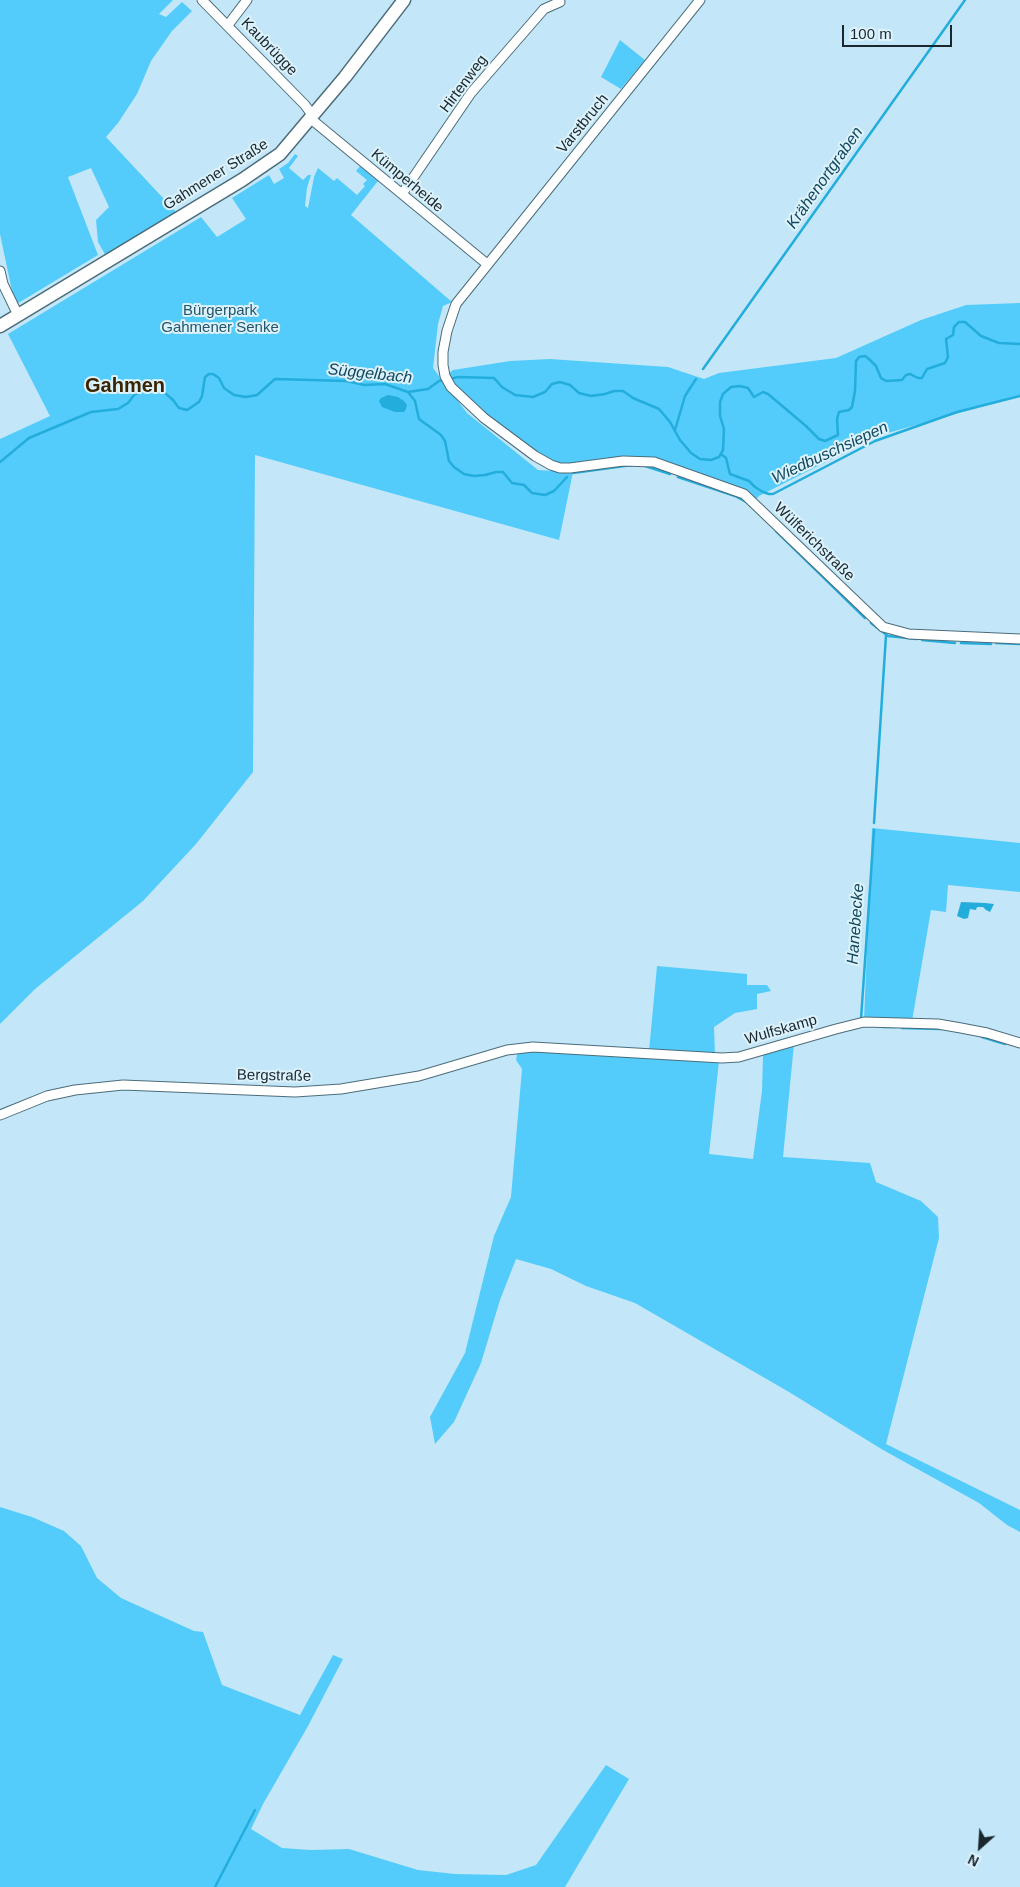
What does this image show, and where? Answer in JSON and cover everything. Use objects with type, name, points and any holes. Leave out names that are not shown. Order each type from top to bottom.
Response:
[{"type":"main road","name":"Gahmener Straße","points":[[0,326],[280,154],[312,118],[404,0]]},
{"type":"street","name":"Kaubrügge","points":[[202,0],[305,105],[312,118]]},
{"type":"street","points":[[228,25],[247,0]]},
{"type":"street","name":"Varstbruch","points":[[486,264],[700,0]]},
{"type":"street","name":"Hirtenweg","points":[[402,194],[471,94],[544,8],[560,2]]},
{"type":"street","name":"Kümperheide","points":[[312,118],[486,264]]},
{"type":"street","name":"Wülferichstraße","points":[[486,264],[456,304],[443,352],[443,365],[445,376],[451,386],[468,404],[508,437],[551,465],[560,468],[623,461],[654,462],[744,494],[883,627],[909,634],[951,638],[1020,640]]},
{"type":"street","points":[[0,271],[3,284],[18,315]]},
{"type":"street","name":"Wulfskamp","points":[[547,1048],[730,1058],[850,1026],[881,1022],[938,1024],[986,1033],[1020,1043]]},
{"type":"street","name":"Bergstraße","points":[[0,1114],[47,1096],[75,1090],[123,1085],[295,1092],[341,1089],[418,1076],[507,1050],[533,1047],[547,1048]]},
{"type":"green space","points":[[0,0],[173,0],[159,14],[166,17],[182,2],[192,11],[172,31],[151,61],[137,94],[118,123],[106,137],[177,213],[106,256],[98,242],[96,220],[109,207],[91,168],[68,177],[98,255],[15,305],[0,234]]},
{"type":"green space","points":[[620,40],[645,60],[621,89],[601,77]]},
{"type":"green space","name":"Bürgerpark Gahmener Senke","points":[[295,154],[298,156],[289,168],[303,180],[308,175],[311,175],[305,206],[308,208],[314,177],[318,168],[334,181],[337,178],[357,195],[365,186],[363,184],[367,180],[356,171],[360,166],[378,181],[351,215],[452,302],[443,306],[438,324],[433,368],[467,413],[538,470],[573,472],[559,540],[255,455],[253,772],[196,844],[143,901],[35,989],[0,1024],[0,439],[50,416],[8,334],[201,217],[217,237],[246,219],[232,198],[269,175],[274,184],[284,178],[279,169],[288,163]]},
{"type":"green space","points":[[1020,303],[1020,396],[877,436],[759,496],[754,502],[654,461],[575,465],[549,464],[509,437],[453,386],[448,374],[453,370],[510,361],[550,359],[668,367],[704,379],[719,373],[836,358],[921,320],[966,305]]},
{"type":"green space","points":[[872,828],[1020,843],[1020,892],[948,885],[946,912],[931,910],[912,1021],[864,1020]]},
{"type":"green space","points":[[657,966],[747,974],[747,985],[767,985],[771,991],[757,994],[757,1009],[735,1013],[714,1027],[715,1055],[649,1051]]},
{"type":"green space","points":[[794,1044],[783,1157],[870,1163],[876,1182],[921,1201],[938,1217],[939,1238],[886,1444],[1020,1510],[1020,1532],[1007,1525],[979,1503],[883,1450],[789,1392],[635,1303],[586,1286],[551,1269],[516,1259],[500,1300],[481,1363],[454,1422],[435,1444],[430,1417],[465,1353],[494,1236],[511,1197],[522,1069],[516,1060],[518,1050],[542,1050],[542,1054],[543,1050],[719,1061],[709,1154],[753,1159],[762,1091],[763,1054]]},
{"type":"green space","points":[[0,1507],[32,1517],[64,1531],[81,1546],[97,1578],[121,1598],[194,1631],[203,1632],[222,1685],[300,1715],[333,1655],[343,1659],[251,1829],[282,1848],[311,1850],[349,1849],[418,1870],[455,1874],[506,1875],[536,1865],[606,1765],[629,1779],[565,1887],[0,1887]]},
{"type":"shaded area","points":[[388,395],[398,397],[404,401],[407,405],[404,412],[395,412],[382,407],[379,401]]},
{"type":"shaded area","points":[[961,902],[994,904],[990,912],[983,907],[977,907],[976,910],[970,909],[968,918],[964,919],[957,916]]},
{"type":"waterway","name":"Krähenortgraben","points":[[703,369],[965,0]]},
{"type":"waterway","name":"Süggelbach","points":[[450,379],[458,377],[494,378],[502,387],[515,395],[533,397],[545,392],[552,384],[560,382],[570,385],[579,393],[591,396],[623,391],[633,398],[659,409],[691,453],[700,459],[711,460],[719,457],[723,450],[724,429],[720,416],[720,402],[723,394],[731,387],[740,386],[748,388],[754,397],[763,392],[768,394],[819,439],[825,441],[838,435],[837,419],[839,412],[849,410],[852,407],[855,391],[856,361],[859,357],[865,356],[869,359],[876,366],[881,378],[886,381],[902,380],[906,375],[910,374],[922,378],[927,369],[945,363],[948,357],[946,339],[953,335],[954,327],[959,322],[965,322],[981,336],[999,343],[1020,344]]},
{"type":"waterway","name":"Süggelbach","points":[[0,462],[29,438],[91,412],[118,409],[128,403],[135,394],[144,391],[155,390],[165,393],[179,408],[187,410],[199,402],[202,396],[205,377],[209,374],[219,378],[224,388],[234,395],[246,397],[257,395],[275,379],[347,381],[364,385],[385,384],[408,392],[428,389],[439,381],[445,380]]},
{"type":"waterway","name":"Krähenortgraben","points":[[675,430],[685,396],[696,379]]},
{"type":"waterway","points":[[408,392],[415,401],[419,419],[441,435],[445,441],[449,461],[464,474],[474,476],[503,472],[512,483],[524,485],[532,493],[545,495],[554,491],[567,477]]},
{"type":"waterway","name":"Wiedbuschsiepen","points":[[721,454],[726,458],[730,474],[749,481],[763,492],[773,494],[875,441],[957,412],[1020,396]]},
{"type":"waterway","points":[[573,473],[632,465]]},
{"type":"waterway","points":[[645,466],[670,474]]},
{"type":"waterway","points":[[678,477],[735,496],[748,503]]},
{"type":"waterway","points":[[776,531],[865,618]]},
{"type":"waterway","points":[[871,623],[888,636],[917,639]]},
{"type":"waterway","name":"Hanebecke","points":[[874,823],[886,635]]},
{"type":"waterway","points":[[922,640],[955,643]]},
{"type":"waterway","points":[[961,643],[991,644]]},
{"type":"waterway","points":[[996,643],[1020,644]]},
{"type":"waterway","name":"Hanebecke","points":[[861,1019],[874,830]]},
{"type":"waterway","name":"Hanebecke","points":[[883,1027],[896,1027]]},
{"type":"waterway","name":"Hanebecke","points":[[902,1028],[941,1029]]},
{"type":"waterway","name":"Hanebecke","points":[[982,1037],[1005,1044]]},
{"type":"waterway","points":[[215,1887],[255,1810]]},
{"type":"district","name":"Gahmen","points":[[125,386]]}]
